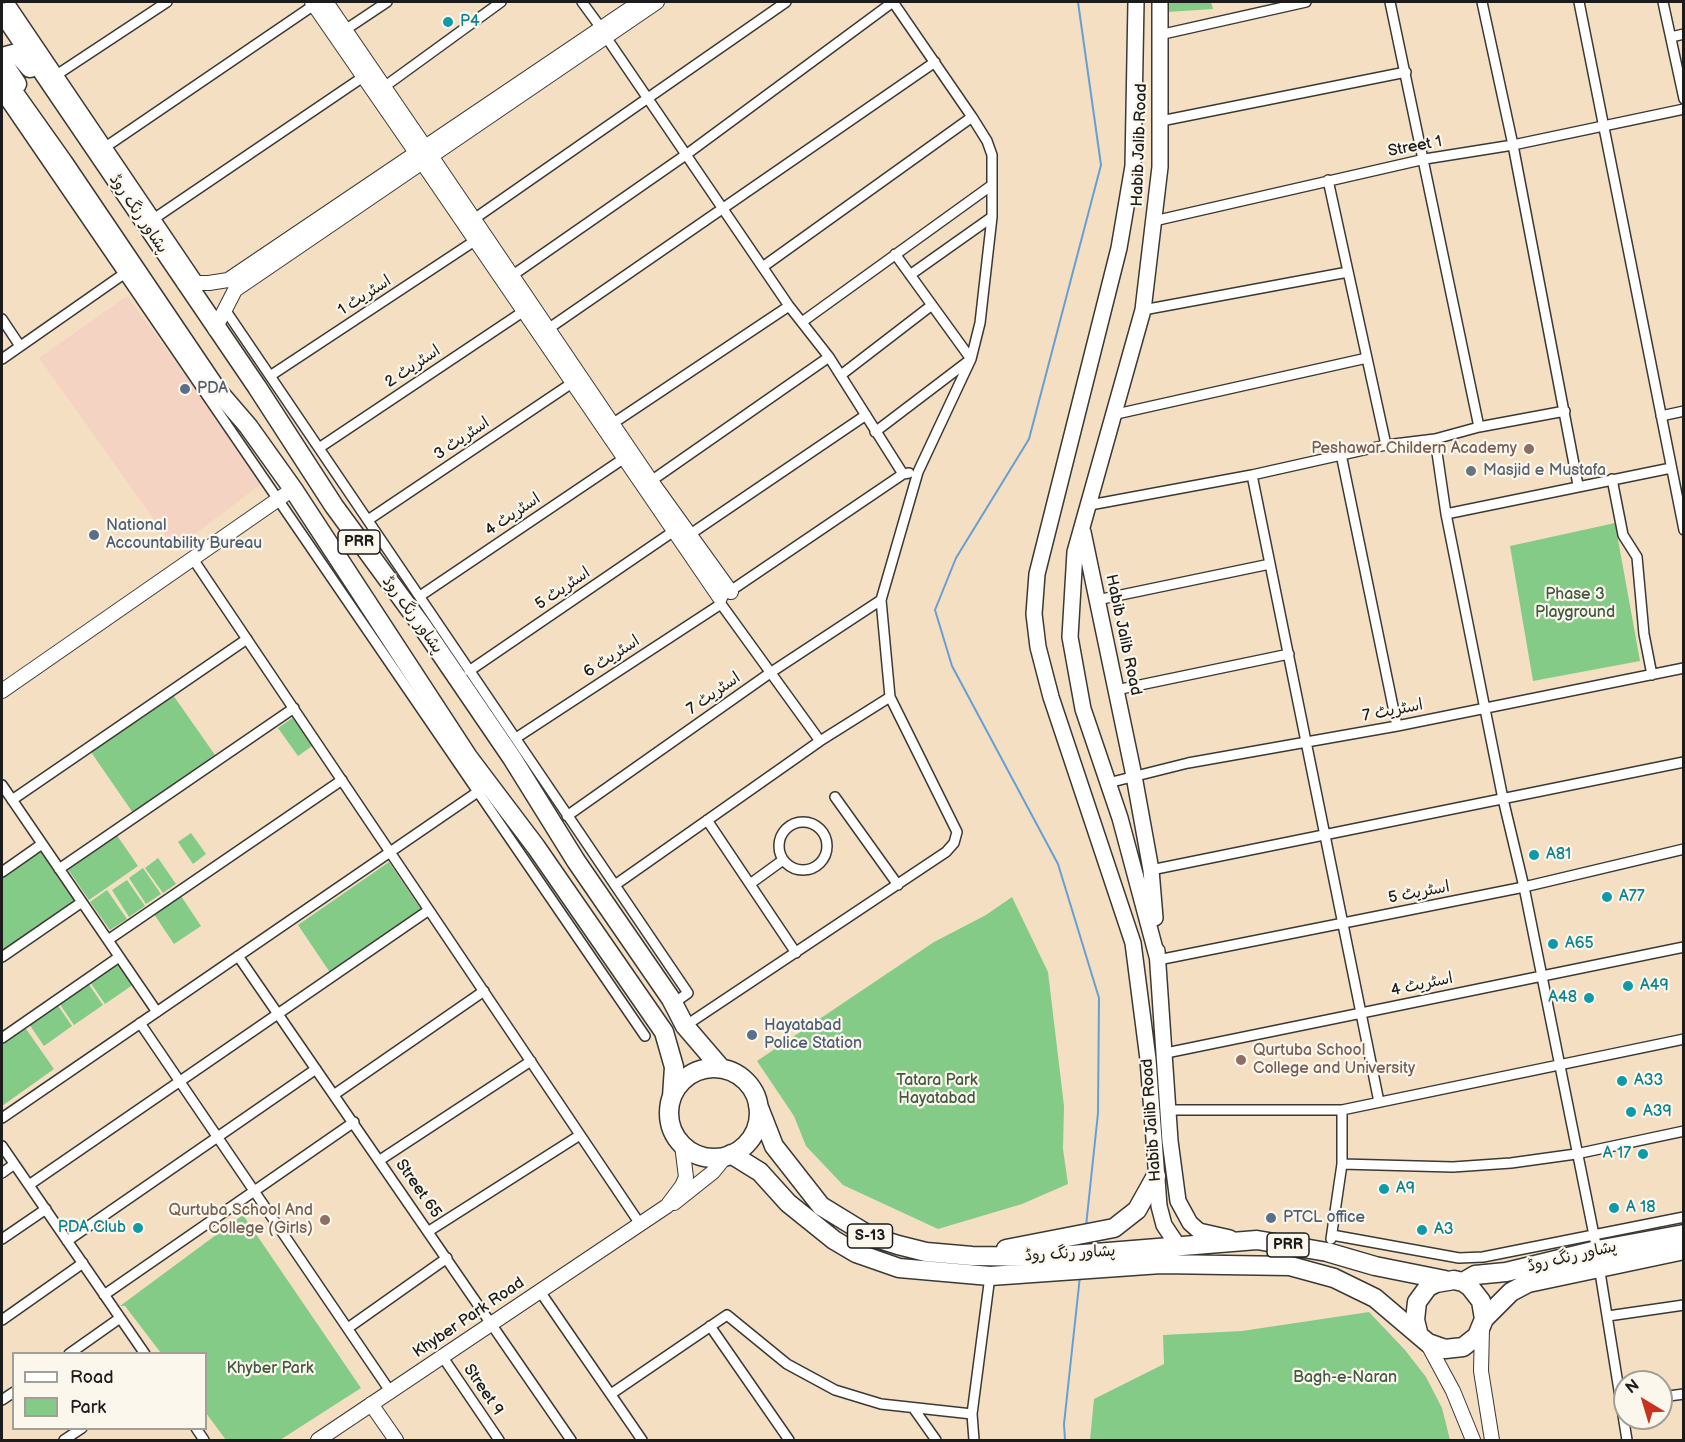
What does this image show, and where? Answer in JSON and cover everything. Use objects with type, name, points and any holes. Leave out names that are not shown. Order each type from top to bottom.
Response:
[{"type":"highway","name":"پشاور رنگ روڈ","points":[[9,5],[65,108],[192,283],[215,329],[257,387],[334,506],[448,664],[674,1004],[685,1026],[721,1068]]},
{"type":"highway","points":[[40,128],[31,103],[5,66],[4,59],[10,53],[17,52],[22,56],[51,98],[65,108]]},
{"type":"highway","name":"پشاور رنگ روڈ","points":[[2,76],[40,128],[128,271],[217,390],[248,426],[286,494],[400,654],[484,788],[664,1032],[674,1067],[672,1097]]},
{"type":"highway","points":[[709,1068],[721,1068],[741,1077],[749,1085],[758,1105],[759,1115],[753,1134],[747,1143],[728,1155],[707,1157],[682,1145],[670,1123],[672,1097],[686,1077],[709,1068]]},
{"type":"highway","name":"پشاور رنگ روڈ","points":[[758,1105],[774,1146],[821,1206],[870,1236],[926,1252],[972,1256],[1129,1258],[1290,1266],[1321,1273],[1353,1286],[1385,1305],[1422,1336]]},
{"type":"highway","name":"پشاور رنگ روڈ","points":[[728,1155],[760,1172],[788,1203],[819,1230],[856,1253],[898,1268],[990,1276],[1045,1257]]},
{"type":"highway","points":[[1045,1257],[1127,1220],[1147,1197],[1156,1176]]},
{"type":"highway","name":"پشاور رنگ روڈ","points":[[1129,1258],[1179,1246],[1240,1240],[1329,1244],[1375,1266],[1454,1281],[1683,1234]]},
{"type":"highway","points":[[1179,1246],[1186,1252],[1196,1255],[1249,1252],[1290,1266]]},
{"type":"highway","name":"پشاور رنگ روڈ","points":[[1483,1323],[1511,1292],[1597,1251],[1683,1250]]},
{"type":"highway","points":[[1454,1281],[1477,1293],[1482,1301],[1483,1323],[1471,1342],[1454,1349],[1436,1347],[1422,1336],[1415,1320],[1417,1302],[1428,1287],[1454,1281]]},
{"type":"main road","points":[[1136,2],[1133,166],[1116,260],[1037,574],[1034,614],[1038,647],[1051,697],[1133,943],[1148,1059],[1156,1176],[1164,1225],[1179,1246]]},
{"type":"main road","name":"Habib Jalib Road","points":[[1160,2],[1160,167],[1143,310],[1082,529],[1134,776],[1151,870],[1174,1181],[1181,1210],[1199,1232],[1240,1240]]},
{"type":"main road","points":[[1082,529],[1073,567],[1070,637],[1083,709],[1108,783],[1158,960]]},
{"type":"main road","points":[[1129,930],[1148,921]]},
{"type":"street","points":[[58,74],[167,2]]},
{"type":"street","points":[[345,30],[387,2]]},
{"type":"street","points":[[384,87],[501,2]]},
{"type":"street","points":[[582,2],[764,266],[789,306],[829,357],[903,474],[918,472]]},
{"type":"street","points":[[603,33],[640,2]]},
{"type":"street","points":[[215,329],[234,290],[424,155],[603,33],[657,2]]},
{"type":"street","points":[[474,219],[786,2]]},
{"type":"street","points":[[513,275],[687,154],[893,2],[972,117],[987,141],[992,155],[992,218],[980,323],[971,359],[918,472],[881,600],[890,697],[957,832],[954,843],[946,852],[898,885],[685,1026]]},
{"type":"street","points":[[1159,35],[1306,2]]},
{"type":"street","points":[[1390,2],[1425,159],[1479,427]]},
{"type":"street","points":[[1482,2],[1513,145],[1578,486]]},
{"type":"street","points":[[1579,2],[1605,124],[1683,530]]},
{"type":"street","points":[[1663,2],[1683,99]]},
{"type":"street","points":[[106,146],[317,3]]},
{"type":"street","points":[[317,3],[345,30],[384,87],[476,240],[572,383],[612,424],[689,535],[770,673],[820,741]]},
{"type":"street","points":[[317,3],[363,77],[474,219],[513,275],[549,329],[623,459],[724,598]]},
{"type":"street","points":[[9,5],[155,218],[192,283],[228,280],[424,155]]},
{"type":"street","points":[[1671,37],[1683,34]]},
{"type":"street","points":[[549,329],[935,62]]},
{"type":"street","points":[[1161,121],[1406,72]]},
{"type":"street","points":[[155,218],[363,77]]},
{"type":"street","points":[[2,96],[128,271],[2,359]]},
{"type":"street","name":"Street 1","points":[[1154,221],[1425,159],[1513,145],[1683,109]]},
{"type":"street","points":[[764,266],[972,117]]},
{"type":"street","points":[[1328,180],[1386,445]]},
{"type":"street","points":[[802,322],[993,185]]},
{"type":"street","points":[[910,275],[992,218]]},
{"type":"street","name":"اسٹریٹ 1","points":[[270,376],[476,240]]},
{"type":"street","points":[[895,254],[971,359]]},
{"type":"street","points":[[1143,310],[1348,272]]},
{"type":"street","points":[[841,375],[932,305]]},
{"type":"street","points":[[612,424],[789,306]]},
{"type":"street","points":[[224,308],[688,993],[674,1004]]},
{"type":"street","name":"اسٹریٹ 2","points":[[319,448],[524,311]]},
{"type":"street","points":[[2,319],[20,346]]},
{"type":"street","points":[[651,481],[829,357]]},
{"type":"street","points":[[1112,415],[1367,358]]},
{"type":"street","points":[[875,432],[971,359]]},
{"type":"street","name":"اسٹریٹ 3","points":[[368,520],[572,383]]},
{"type":"street","points":[[1090,505],[1252,475],[1386,445],[1435,439],[1479,427],[1565,411]]},
{"type":"street","points":[[1661,416],[1683,411]]},
{"type":"street","points":[[689,535],[866,415]]},
{"type":"street","points":[[1435,439],[1446,514],[1503,799],[1542,976],[1597,1251],[1617,1370]]},
{"type":"street","points":[[1341,454],[1397,726]]},
{"type":"street","name":"اسٹریٹ 4","points":[[420,596],[623,459]]},
{"type":"street","points":[[1446,514],[1671,468]]},
{"type":"street","name":"اسٹریٹ 6","points":[[516,738],[903,474]]},
{"type":"street","points":[[1252,475],[1363,1012],[1379,1102]]},
{"type":"street","points":[[1612,479],[1623,535],[1637,557],[1644,634],[1652,675]]},
{"type":"street","points":[[2,691],[286,494]]},
{"type":"street","name":"اسٹریٹ 5","points":[[469,670],[674,531]]},
{"type":"street","points":[[193,559],[640,1224]]},
{"type":"street","points":[[1097,600],[1270,564]]},
{"type":"street","name":"اسٹریٹ 7","points":[[567,816],[770,673],[881,600]]},
{"type":"street","points":[[12,800],[247,639]]},
{"type":"street","points":[[1116,690],[1289,654]]},
{"type":"street","name":"اسٹریٹ 7","points":[[1108,783],[1188,763],[1397,726],[1683,668]]},
{"type":"street","points":[[615,885],[820,741],[890,697]]},
{"type":"street","points":[[59,869],[294,708]]},
{"type":"street","points":[[1151,870],[1683,762]]},
{"type":"street","points":[[108,940],[342,780]]},
{"type":"street","points":[[2,787],[157,1012]]},
{"type":"street","points":[[2,1118],[484,788],[645,1036]]},
{"type":"street","points":[[835,797],[898,885]]},
{"type":"street","points":[[707,820],[796,953]]},
{"type":"street","points":[[808,823],[821,831],[827,845],[826,853],[817,866],[803,870],[788,865],[783,860],[779,844],[786,830],[792,825],[808,823]]},
{"type":"street","points":[[2,872],[42,844]]},
{"type":"street","name":"اسٹریٹ 5","points":[[1158,960],[1524,887],[1683,849]]},
{"type":"street","points":[[750,884],[783,860]]},
{"type":"street","points":[[2,957],[82,902]]},
{"type":"street","points":[[29,1185],[429,910]]},
{"type":"street","name":"اسٹریٹ 4","points":[[1166,1053],[1683,947]]},
{"type":"street","name":"Street 65","points":[[238,956],[492,1322],[571,1440]]},
{"type":"street","points":[[2,1038],[119,957]]},
{"type":"street","points":[[334,1094],[484,991]]},
{"type":"street","points":[[140,1023],[390,1391]]},
{"type":"street","points":[[1169,1110],[1342,1110],[1683,1039]]},
{"type":"street","points":[[380,1160],[531,1061]]},
{"type":"street","points":[[68,1241],[316,1069]]},
{"type":"street","points":[[1342,1110],[1342,1164],[1329,1244],[1459,1258],[1597,1251],[1683,1217]]},
{"type":"street","points":[[104,1295],[253,1189],[354,1122]]},
{"type":"street","points":[[1342,1164],[1453,1167],[1576,1154],[1683,1131]]},
{"type":"street","points":[[429,1231],[580,1135]]},
{"type":"street","points":[[666,1206],[682,1186],[686,1177],[682,1145]]},
{"type":"street","points":[[2,1146],[144,1352]]},
{"type":"street","points":[[666,1206],[677,1203],[692,1192],[728,1155]]},
{"type":"street","points":[[2,1173],[13,1165]]},
{"type":"street","name":"Khyber Park Road","points":[[318,1440],[666,1206]]},
{"type":"street","points":[[2,1239],[46,1209]]},
{"type":"street","points":[[348,1328],[447,1258]]},
{"type":"street","points":[[2,1320],[83,1263]]},
{"type":"street","points":[[974,1440],[972,1414],[990,1276]]},
{"type":"street","points":[[539,1290],[642,1440]]},
{"type":"street","points":[[1608,1316],[1683,1305]]},
{"type":"street","points":[[611,1394],[727,1315],[787,1364],[835,1390],[881,1404],[972,1414]]},
{"type":"street","points":[[70,1352],[120,1318]]},
{"type":"street","points":[[1483,1323],[1480,1363],[1492,1440]]},
{"type":"street","points":[[710,1326],[789,1440]]},
{"type":"street","points":[[1422,1336],[1454,1391],[1473,1440]]},
{"type":"street","name":"Street 9","points":[[442,1356],[499,1440]]},
{"type":"street","points":[[371,1404],[396,1440]]},
{"type":"street","points":[[914,1409],[936,1440]]},
{"type":"street","points":[[64,1440],[79,1430]]},
{"type":"shaded area","points":[[127,296],[264,482],[175,549],[39,358]]},
{"type":"green space","points":[[1167,2],[1211,2],[1213,9],[1167,12]]},
{"type":"green space","name":"Phase 3 Playground","points":[[1615,523],[1640,661],[1533,681],[1510,546]]},
{"type":"green space","points":[[173,695],[215,755],[133,813],[91,752]]},
{"type":"green space","points":[[295,716],[315,744],[298,756],[278,728]]},
{"type":"green space","points":[[191,833],[206,854],[193,864],[178,842]]},
{"type":"green space","points":[[116,834],[138,866],[89,900],[67,868]]},
{"type":"green space","points":[[41,850],[76,901],[2,952],[2,877]]},
{"type":"green space","points":[[158,858],[176,884],[163,893],[145,868]]},
{"type":"green space","points":[[389,862],[423,912],[331,974],[298,925]]},
{"type":"green space","points":[[143,868],[161,894],[146,904],[129,878]]},
{"type":"green space","points":[[127,880],[145,906],[129,917],[112,890]]},
{"type":"green space","points":[[107,890],[127,919],[110,930],[90,902]]},
{"type":"green space","points":[[181,896],[201,926],[174,944],[154,914]]},
{"type":"green space","name":"Tatara Park Hayatabad","points":[[1012,897],[1048,972],[1064,1106],[1063,1149],[1068,1184],[1022,1204],[938,1229],[843,1185],[806,1146],[794,1116],[757,1061],[934,942],[986,915]]},
{"type":"green space","points":[[119,962],[134,984],[105,1004],[90,982]]},
{"type":"green space","points":[[88,983],[103,1005],[74,1025],[59,1003]]},
{"type":"green space","points":[[57,1004],[72,1026],[44,1046],[29,1024]]},
{"type":"green space","points":[[24,1026],[54,1069],[2,1106],[2,1041]]},
{"type":"green space","name":"Khyber Park","points":[[243,1215],[361,1388],[280,1440],[226,1440],[207,1414],[207,1352],[160,1352],[125,1306],[120,1306]]},
{"type":"green space","name":"Bagh-e-Naran","points":[[1369,1312],[1405,1350],[1426,1377],[1442,1408],[1450,1440],[1090,1440],[1094,1399],[1164,1364],[1163,1335],[1242,1331]]},
{"type":"waterway","points":[[1078,2],[1101,165],[1029,439],[956,558],[935,610],[952,666],[1058,864],[1099,998],[1098,1113],[1086,1226]]},
{"type":"waterway","points":[[1065,1440],[1064,1424],[1080,1276]]},
{"type":"place","name":"P4","points":[[448,22]]},
{"type":"place","name":"PDA","points":[[185,389]]},
{"type":"place","name":"Peshawar Childern Academy","points":[[1529,449]]},
{"type":"place","name":"Masjid e Mustafa","points":[[1471,471]]},
{"type":"place","name":"National Accountability Bureau","points":[[94,535]]},
{"type":"place","name":"A81","points":[[1534,855]]},
{"type":"place","name":"A77","points":[[1607,897]]},
{"type":"place","name":"A65","points":[[1553,944]]},
{"type":"place","name":"A49","points":[[1628,986]]},
{"type":"place","name":"A48","points":[[1589,998]]},
{"type":"place","name":"Hayatabad Police Station","points":[[752,1035]]},
{"type":"place","name":"Qurtuba School College and University","points":[[1241,1060]]},
{"type":"place","name":"A33","points":[[1622,1081]]},
{"type":"place","name":"A39","points":[[1631,1112]]},
{"type":"place","name":"A 17","points":[[1643,1154]]},
{"type":"place","name":"A9","points":[[1384,1189]]},
{"type":"place","name":"A 18","points":[[1614,1208]]},
{"type":"place","name":"PTCL office","points":[[1271,1218]]},
{"type":"place","name":"Qurtuba School And College (Girls)","points":[[325,1220]]},
{"type":"place","name":"PDA Club","points":[[138,1228]]},
{"type":"place","name":"A3","points":[[1422,1230]]}]
